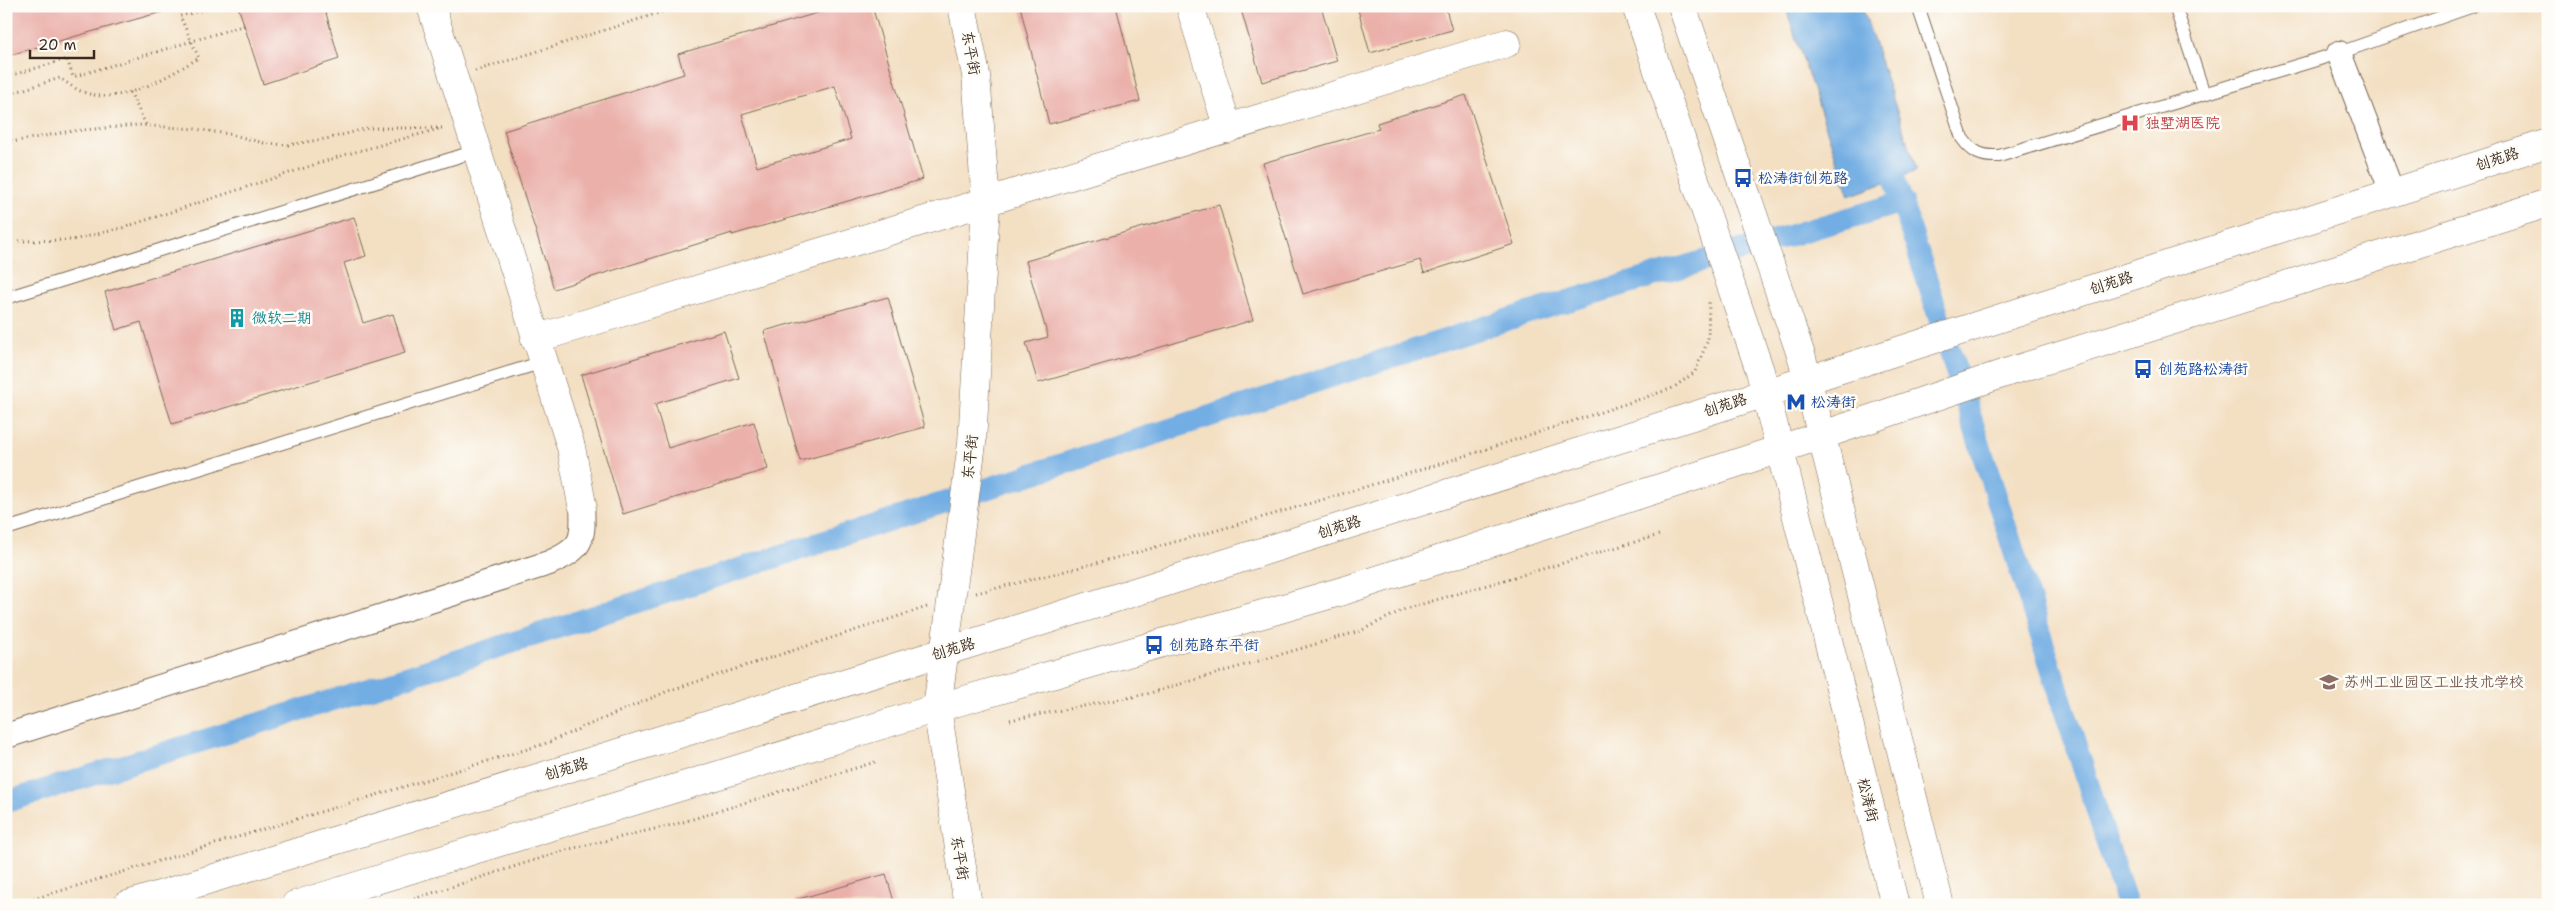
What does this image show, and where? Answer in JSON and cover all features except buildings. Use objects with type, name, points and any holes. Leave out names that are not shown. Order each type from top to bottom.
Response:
[{"type":"main road","points":[[431,6],[571,447],[582,504]]},
{"type":"main road","name":"东平街","points":[[962,6],[976,75],[986,203],[972,443],[961,540],[950,600],[937,708],[968,905]]},
{"type":"main road","points":[[1190,6],[1228,129]]},
{"type":"main road","name":"松涛街","points":[[1636,6],[1714,233],[1766,393],[1895,905]]},
{"type":"main road","points":[[1683,6],[1807,380],[1940,905]]},
{"type":"main road","points":[[539,351],[986,203],[1507,43]]},
{"type":"main road","name":"创苑路","points":[[128,905],[944,652],[1990,322],[2548,143]]},
{"type":"main road","points":[[295,905],[937,708],[1346,590],[1820,436],[2008,372],[2548,203]]},
{"type":"street","points":[[2339,52],[2392,192]]},
{"type":"street","points":[[6,736],[549,564],[570,554],[581,540],[584,524],[582,504]]},
{"type":"lane","points":[[1918,6],[1962,138],[1971,150],[1986,157],[1999,156],[2204,94],[2339,52],[2473,6]]},
{"type":"lane","points":[[2175,6],[2204,94]]},
{"type":"lane","points":[[6,298],[476,151]]},
{"type":"lane","points":[[6,530],[539,351]]},
{"type":"path","points":[[453,78],[681,6]]},
{"type":"path","points":[[11,142],[8,94],[60,78],[83,92],[102,95],[130,92],[153,84],[199,58],[180,16],[208,9]]},
{"type":"path","points":[[6,77],[67,59],[73,77],[245,26]]},
{"type":"path","points":[[130,92],[146,126]]},
{"type":"path","points":[[6,142],[72,130],[146,126],[195,129],[229,134],[264,144],[288,145],[332,138],[368,128],[444,128],[344,155],[122,228],[73,240],[19,241]]},
{"type":"path","points":[[14,905],[544,744],[668,691],[950,600],[1104,563],[1488,450],[1673,388],[1695,372],[1708,340],[1708,295]]},
{"type":"path","points":[[1010,720],[1147,694],[1360,631],[1405,609],[1659,535]]},
{"type":"path","points":[[395,905],[566,850],[680,823],[875,762]]},
{"type":"water","points":[[1785,6],[1862,6],[1917,171],[1849,196]]},
{"type":"waterway","points":[[1885,149],[2127,905]]},
{"type":"waterway","points":[[6,802],[394,681],[1531,312],[1903,202]]},
{"type":"place","name":"独墅湖医院","points":[[2130,123]]},
{"type":"place","name":"松涛街创苑路","points":[[1743,178]]},
{"type":"place","name":"微软二期","points":[[237,318]]},
{"type":"place","name":"创苑路松涛街","points":[[2143,369]]},
{"type":"place","name":"松涛街","points":[[1796,402]]},
{"type":"place","name":"创苑路东平街","points":[[1154,645]]},
{"type":"place","name":"苏州工业园区工业技术学校","points":[[2329,682]]}]
